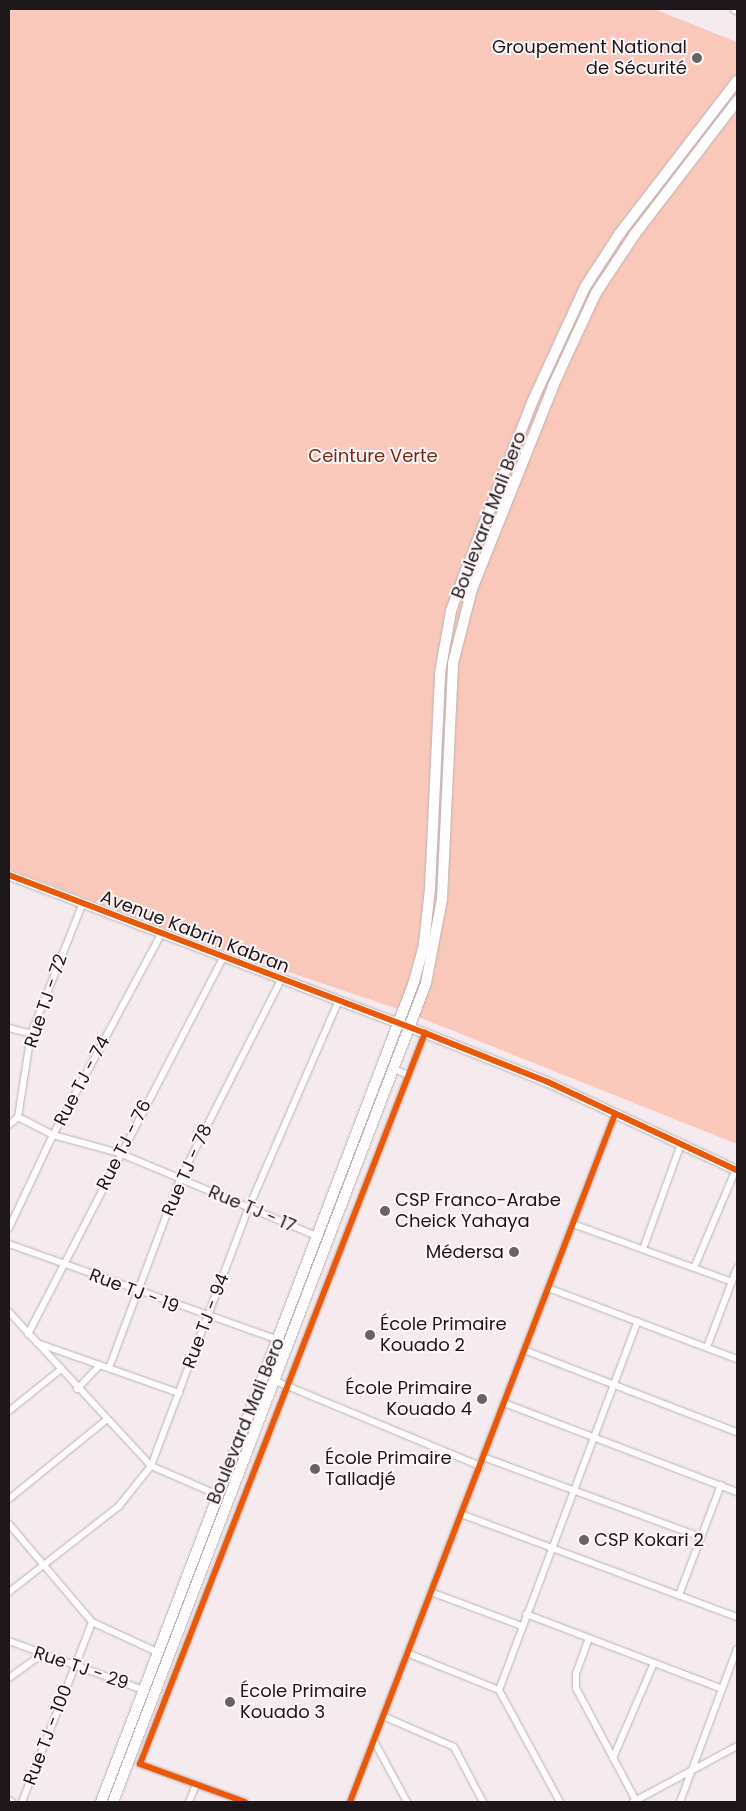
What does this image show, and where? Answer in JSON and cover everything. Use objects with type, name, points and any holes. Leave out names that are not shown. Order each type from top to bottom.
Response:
[{"type":"main road","name":"Boulevard Mali Bero","points":[[410,1009],[424,944],[440,673],[460,586],[534,398],[585,287],[620,233],[737,81]]},
{"type":"main road","name":"Boulevard Mali Bero","points":[[410,1009],[439,928],[453,663],[472,589],[553,386],[596,293],[635,234],[737,101]]},
{"type":"main road","points":[[405,1025],[410,1009]]},
{"type":"main road","name":"Boulevard Mali Bero","points":[[113,1802],[160,1678],[279,1383],[284,1342],[319,1237],[394,1040],[405,1025]]},
{"type":"main road","name":"Boulevard Mali Bero","points":[[101,1802],[159,1653],[216,1494],[284,1342],[394,1070],[403,1046],[405,1025]]},
{"type":"street","name":"Avenue Kabrin Kabran","points":[[9,875],[160,936],[426,1033],[615,1114],[736,1170]]},
{"type":"street","name":"Rue TJ - 72","points":[[18,1117],[31,1034],[82,905]]},
{"type":"street","name":"Rue TJ - 74","points":[[9,1228],[53,1135],[160,936]]},
{"type":"street","name":"Rue TJ - 76","points":[[28,1334],[119,1153],[223,958]]},
{"type":"street","name":"Rue TJ - 78","points":[[110,1368],[136,1292],[180,1179],[280,980]]},
{"type":"street","name":"Rue TJ - 94","points":[[9,1592],[44,1567],[119,1506],[151,1466],[249,1207],[338,1002]]},
{"type":"street","points":[[9,1028],[31,1034]]},
{"type":"street","points":[[244,1802],[140,1764],[172,1683],[279,1383],[426,1033]]},
{"type":"street","points":[[394,1070],[408,1075]]},
{"type":"street","points":[[350,1802],[615,1114]]},
{"type":"street","points":[[9,1125],[18,1117]]},
{"type":"street","name":"Rue TJ - 17","points":[[18,1117],[53,1135],[119,1153],[319,1237]]},
{"type":"street","points":[[643,1249],[681,1144]]},
{"type":"street","points":[[694,1268],[736,1170]]},
{"type":"street","points":[[573,1224],[732,1282]]},
{"type":"street","name":"Rue TJ - 19","points":[[9,1244],[206,1318],[284,1342]]},
{"type":"street","points":[[706,1347],[737,1268]]},
{"type":"street","points":[[548,1288],[737,1359]]},
{"type":"street","points":[[9,1312],[105,1421],[151,1466],[216,1494]]},
{"type":"street","points":[[499,1690],[526,1614],[638,1321]]},
{"type":"street","points":[[36,1343],[179,1393]]},
{"type":"street","points":[[524,1350],[737,1432]]},
{"type":"street","points":[[77,1389],[100,1364]]},
{"type":"street","points":[[9,1411],[60,1370]]},
{"type":"street","points":[[279,1383],[480,1466]]},
{"type":"street","points":[[504,1403],[737,1492]]},
{"type":"street","points":[[9,1499],[105,1421]]},
{"type":"street","points":[[483,1457],[701,1537]]},
{"type":"street","points":[[679,1594],[722,1485]]},
{"type":"street","points":[[461,1514],[737,1617]]},
{"type":"street","points":[[9,1524],[92,1622],[159,1653]]},
{"type":"street","points":[[431,1592],[522,1626]]},
{"type":"street","points":[[526,1614],[722,1689]]},
{"type":"street","name":"Rue TJ - 100","points":[[22,1802],[92,1622]]},
{"type":"street","points":[[589,1638],[576,1673],[576,1688],[634,1802],[737,1746]]},
{"type":"street","name":"Rue TJ - 29","points":[[9,1642],[74,1667],[154,1694]]},
{"type":"street","points":[[680,1802],[737,1649]]},
{"type":"street","points":[[407,1654],[499,1690],[560,1802]]},
{"type":"street","points":[[9,1678],[41,1655]]},
{"type":"street","points":[[613,1758],[654,1663]]},
{"type":"street","points":[[728,1674],[737,1669]]},
{"type":"street","points":[[160,1678],[172,1683]]},
{"type":"street","points":[[383,1716],[454,1747],[483,1802]]},
{"type":"street","points":[[374,1741],[407,1802]]},
{"type":"street","points":[[189,1802],[196,1784]]},
{"type":"green space","name":"Ceinture Verte","points":[[9,9],[654,9],[737,42],[737,1144],[401,1010],[203,943],[9,869]]},
{"type":"cycle path","points":[[9,875],[425,1033],[548,1082],[737,1170]]},
{"type":"cycle path","points":[[245,1802],[140,1764],[425,1033]]},
{"type":"cycle path","points":[[350,1802],[615,1114]]},
{"type":"place","name":"Groupement National de Sécurité","points":[[697,58]]},
{"type":"place","name":"CSP Franco-Arabe Cheick Yahaya","points":[[385,1211]]},
{"type":"place","name":"Médersa","points":[[514,1252]]},
{"type":"place","name":"École Primaire Kouado 2","points":[[370,1335]]},
{"type":"place","name":"École Primaire Kouado 4","points":[[482,1399]]},
{"type":"place","name":"École Primaire Talladjé","points":[[315,1469]]},
{"type":"place","name":"CSP Kokari 2","points":[[584,1540]]},
{"type":"place","name":"École Primaire Kouado 3","points":[[230,1702]]}]
